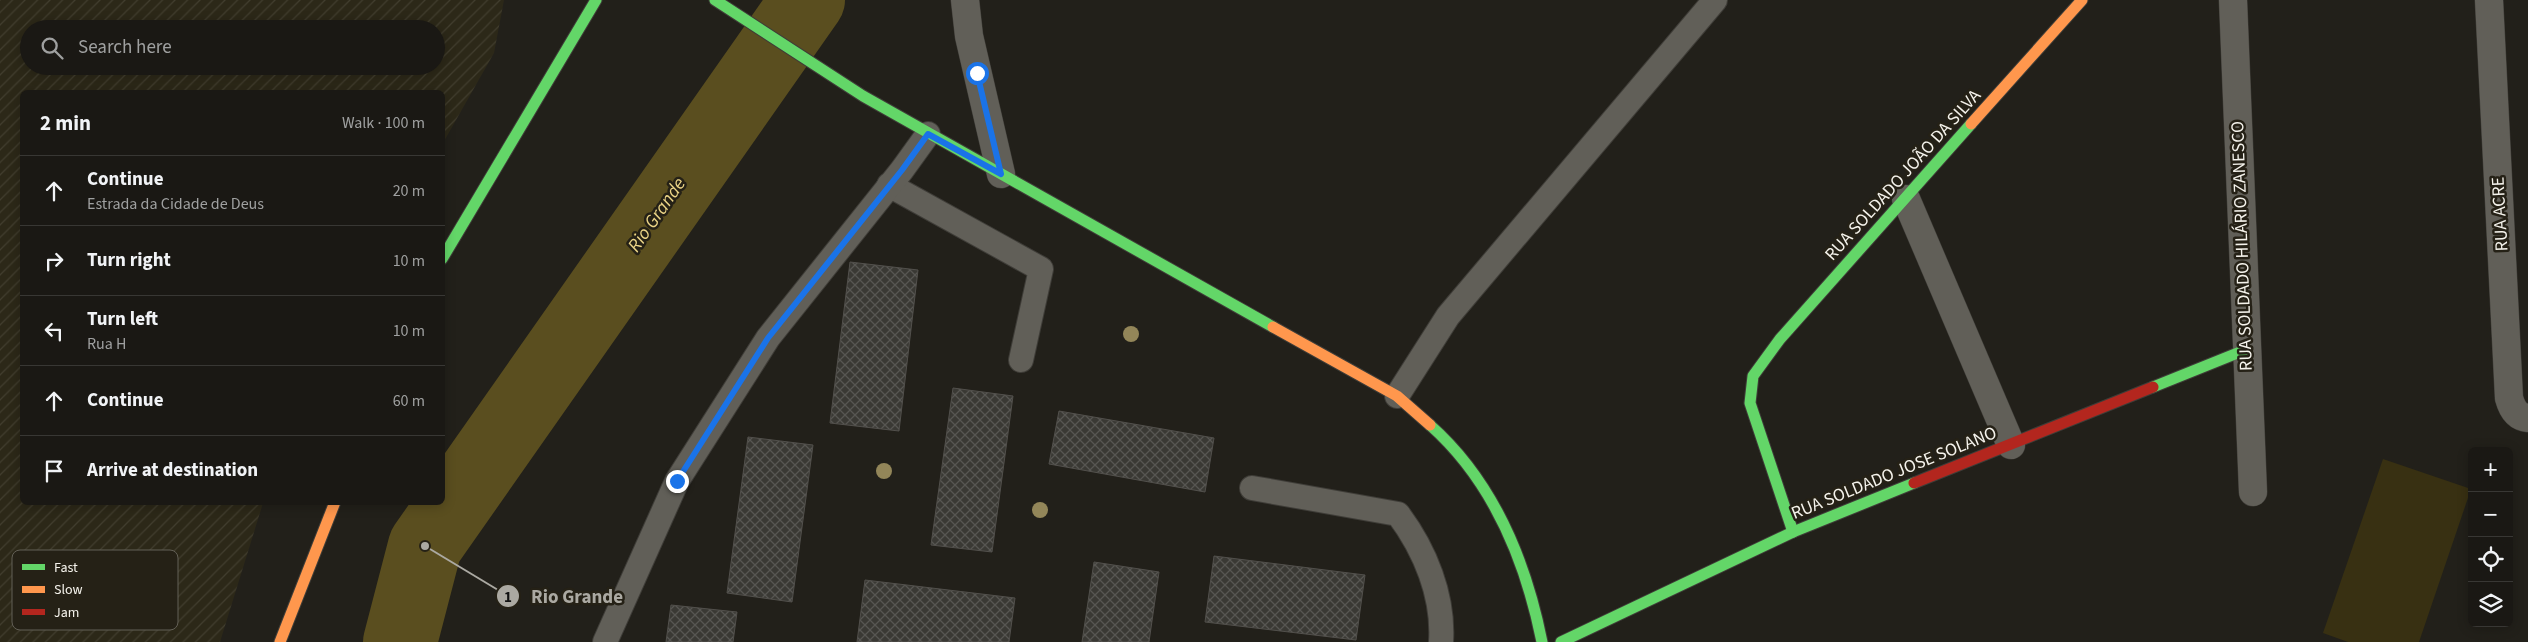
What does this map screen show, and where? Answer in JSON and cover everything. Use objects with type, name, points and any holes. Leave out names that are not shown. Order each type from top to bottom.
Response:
[{"type":"street","points":[[445,254],[596,0]]},
{"type":"street","points":[[715,0],[863,96],[928,134],[1397,396],[1450,444],[1480,483],[1510,536],[1537,614],[1542,642]]},
{"type":"street","points":[[965,0],[969,36],[1001,174]]},
{"type":"street","name":"RUA SOLDADO JOÃO DA SILVA","points":[[1792,532],[1750,403],[1752,376],[1780,339],[1906,200],[2082,0]]},
{"type":"street","name":"RUA SOLDADO HILÁRIO ZANESCO","points":[[2233,0],[2245,350],[2253,492]]},
{"type":"street","name":"RUA ACRE","points":[[2489,0],[2509,398],[2511,407],[2517,414],[2528,418]]},
{"type":"street","points":[[1906,200],[2011,444]]},
{"type":"street","name":"RUA SOLDADO JOSE SOLANO","points":[[1561,642],[1792,532],[2245,350]]},
{"type":"street","points":[[280,642],[334,505]]},
{"type":"lane","points":[[1397,396],[1448,316],[1715,0]]},
{"type":"lane","points":[[606,642],[677,481],[768,338],[896,178],[928,134]]},
{"type":"lane","points":[[896,178],[1040,269],[1021,360]]},
{"type":"lane","points":[[1252,488],[1398,514],[1416,537],[1435,585],[1441,642]]},
{"type":"shaded area","points":[[0,0],[504,0],[494,53],[445,139],[445,90],[20,90],[20,505],[262,505],[220,642],[0,642]]},
{"type":"shaded area","points":[[2383,459],[2468,488],[2468,498],[2419,642],[2348,642],[2323,633]]},
{"type":"building","points":[[850,262],[918,270],[899,431],[830,423]]},
{"type":"building","points":[[953,388],[1013,396],[992,552],[931,545]]},
{"type":"building","points":[[1059,411],[1214,438],[1205,492],[1049,464]]},
{"type":"building","points":[[748,437],[813,445],[792,602],[727,593]]},
{"type":"building","points":[[1214,556],[1365,575],[1356,640],[1205,622]]},
{"type":"building","points":[[1094,562],[1159,572],[1149,642],[1082,642]]},
{"type":"building","points":[[865,580],[1015,598],[1009,642],[857,642]]},
{"type":"building","points":[[671,605],[737,612],[733,642],[666,642]]},
{"type":"waterway","name":"Rio Grande","points":[[400,642],[425,546],[808,0]]},
{"type":"traffic: fast","points":[[445,254],[596,0]]},
{"type":"traffic: fast","points":[[715,0],[863,96],[1273,327]]},
{"type":"traffic: fast","points":[[1793,532],[1750,403],[1753,376],[1780,339],[1971,124]]},
{"type":"traffic: fast","points":[[2153,387],[2245,350]]},
{"type":"traffic: fast","points":[[1430,425],[1472,471],[1504,524],[1527,582],[1542,642]]},
{"type":"traffic: fast","points":[[1561,642],[1793,532],[1914,483]]},
{"type":"traffic: slow","points":[[1971,124],[2082,0]]},
{"type":"traffic: slow","points":[[1273,327],[1397,396],[1430,425]]},
{"type":"traffic: slow","points":[[280,642],[334,505]]},
{"type":"traffic: jam","points":[[1914,483],[2153,387]]},
{"type":"place","name":"Rio Grande","points":[[425,546]]},
{"type":"route","points":[[677,481],[768,338],[902,170],[928,134],[1001,174],[977,73]]}]
